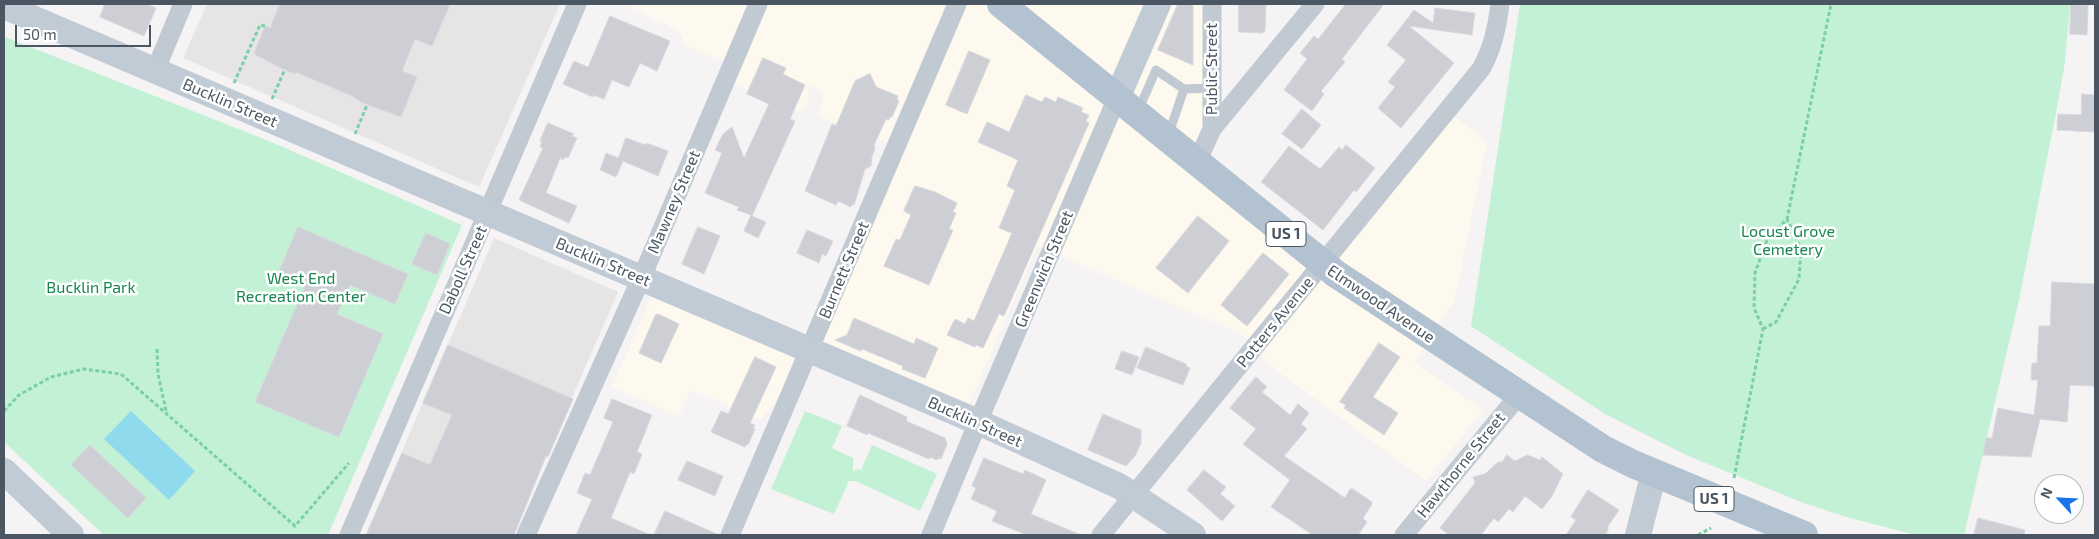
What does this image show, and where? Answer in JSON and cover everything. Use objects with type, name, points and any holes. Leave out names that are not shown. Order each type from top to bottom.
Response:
[{"type":"main road","name":"Elmwood Avenue","points":[[1001,4],[1322,264],[1518,395],[1603,449],[1654,473],[1804,535]]},
{"type":"street","points":[[155,71],[183,4]]},
{"type":"street","name":"Daboll Street","points":[[349,535],[576,4]]},
{"type":"street","name":"Mawney Street","points":[[526,535],[642,278],[758,4]]},
{"type":"street","name":"Burnett Street","points":[[730,535],[957,4]]},
{"type":"street","name":"Greenwich Street","points":[[932,535],[978,422],[1146,62],[1158,4]]},
{"type":"street","name":"Public Street","points":[[1196,162],[1212,130],[1212,4]]},
{"type":"street","points":[[1212,130],[1315,4]]},
{"type":"street","name":"Potters Avenue","points":[[1102,535],[1481,69],[1489,54],[1497,27],[1500,4]]},
{"type":"street","name":"Bucklin Street","points":[[4,6],[978,422],[1119,486],[1193,535]]},
{"type":"street","name":"Hawthorne Street","points":[[1404,535],[1518,395]]},
{"type":"street","points":[[4,471],[71,535]]},
{"type":"street","points":[[1638,535],[1654,473]]},
{"type":"lane","points":[[1146,62],[1184,89],[1212,88]]},
{"type":"lane","points":[[1167,138],[1184,89]]},
{"type":"path","points":[[1734,478],[1764,329],[1754,308],[1755,272],[1767,240],[1787,219],[1831,4]]},
{"type":"path","points":[[232,88],[260,25],[265,26]]},
{"type":"path","points":[[270,104],[285,70]]},
{"type":"path","points":[[352,139],[367,104]]},
{"type":"path","points":[[1764,329],[1776,322],[1799,279],[1801,249],[1787,219]]},
{"type":"path","points":[[157,349],[158,374],[167,416]]},
{"type":"path","points":[[4,411],[20,395],[51,377],[84,369],[121,374],[295,526],[350,463]]},
{"type":"path","points":[[1698,535],[1711,528]]},
{"type":"shaded area","points":[[207,4],[560,4],[479,187],[183,58]]},
{"type":"shaded area","points":[[623,4],[1217,4],[1219,113],[1210,163],[1327,260],[1454,116],[1487,142],[1455,299],[1415,363],[1483,410],[1426,481],[1268,364],[1242,334],[1037,246],[967,409],[818,345],[761,420],[691,390],[679,416],[612,387],[658,283],[775,335],[825,331],[901,150],[868,132],[823,119],[819,111],[824,96],[813,85],[808,92],[809,101],[802,112],[734,84],[737,66],[686,46],[679,31]]},
{"type":"shaded area","points":[[494,238],[618,292],[512,535],[366,535]]},
{"type":"green space","name":"Locust Grove Cemetery","points":[[1520,4],[2070,4],[2065,62],[2019,300],[1964,535],[1916,535],[1846,517],[1801,502],[1686,455],[1605,414],[1471,326]]},
{"type":"green space","points":[[5,37],[269,141],[462,225],[328,535],[104,535],[4,442]]},
{"type":"green space","points":[[805,411],[842,426],[832,448],[853,458],[853,472],[858,469],[861,470],[872,445],[937,474],[920,511],[856,481],[849,481],[834,514],[771,489]]},
{"type":"water","points":[[131,411],[195,471],[169,500],[104,439]]},
{"type":"building","points":[[105,4],[146,4],[156,8],[144,36],[100,17]]},
{"type":"building","points":[[280,4],[450,4],[432,46],[415,39],[402,71],[417,77],[401,117],[361,102],[352,96],[296,72],[295,74],[254,54],[265,26],[270,28]]},
{"type":"building","points":[[1178,4],[1193,4],[1193,65],[1158,50]]},
{"type":"building","points":[[1239,4],[1266,4],[1265,31],[1262,33],[1239,32]]},
{"type":"building","points":[[1346,4],[1384,4],[1342,59],[1345,62],[1321,91],[1324,94],[1312,111],[1284,90],[1307,59],[1300,53],[1314,36],[1318,39]]},
{"type":"building","points":[[2071,5],[2088,5],[2087,35],[2070,34]]},
{"type":"building","points":[[1435,8],[1475,13],[1472,35],[1409,26],[1454,63],[1401,128],[1378,108],[1395,87],[1388,82],[1406,60],[1387,45],[1414,10],[1433,23]]},
{"type":"building","points":[[610,16],[670,41],[657,71],[640,63],[629,87],[612,80],[604,99],[593,95],[593,97],[563,84],[574,61],[588,67]]},
{"type":"building","points":[[969,51],[990,60],[967,114],[946,105]]},
{"type":"building","points":[[763,58],[786,68],[783,74],[805,85],[790,119],[795,121],[752,216],[766,222],[758,238],[744,231],[751,215],[737,210],[739,207],[705,193],[722,153],[715,150],[723,134],[732,127],[744,158],[769,104],[747,94]]},
{"type":"building","points":[[870,74],[876,87],[898,96],[897,100],[899,101],[892,117],[889,120],[886,119],[874,145],[875,149],[871,166],[865,169],[854,205],[852,204],[851,207],[838,201],[836,205],[805,191],[832,124],[836,126],[855,81]]},
{"type":"building","points":[[2082,94],[2095,95],[2095,132],[2057,130],[2058,114],[2081,115]]},
{"type":"building","points":[[1026,95],[1042,102],[1045,97],[1056,102],[1058,97],[1083,108],[1081,112],[1089,115],[1086,121],[1089,123],[1004,316],[999,314],[983,348],[976,345],[975,347],[947,335],[955,319],[965,324],[968,318],[974,321],[1012,233],[999,228],[1015,190],[1007,186],[1018,160],[978,142],[987,122],[1009,132]]},
{"type":"building","points":[[1302,109],[1321,125],[1302,149],[1282,134]]},
{"type":"building","points":[[548,123],[574,134],[572,136],[577,138],[568,158],[565,157],[563,160],[560,158],[546,193],[577,206],[569,223],[519,200],[543,148],[540,147],[542,141],[540,141]]},
{"type":"building","points":[[626,138],[668,151],[658,176],[623,161],[616,177],[600,170],[606,153],[618,158]]},
{"type":"building","points":[[1346,145],[1375,168],[1356,192],[1354,190],[1323,230],[1261,182],[1289,146],[1320,169],[1339,147],[1342,150]]},
{"type":"building","points":[[915,186],[935,192],[957,203],[953,212],[956,213],[949,229],[953,230],[929,285],[884,266],[896,239],[900,240],[911,215],[904,211]]},
{"type":"building","points":[[1198,216],[1229,241],[1188,293],[1156,268]]},
{"type":"building","points":[[298,227],[408,274],[395,304],[350,285],[337,314],[383,334],[339,437],[255,402],[306,284],[279,272]]},
{"type":"building","points":[[698,227],[720,236],[704,274],[682,264]]},
{"type":"building","points":[[807,230],[833,241],[826,256],[822,254],[819,263],[797,253]]},
{"type":"building","points":[[426,233],[450,244],[437,275],[412,264]]},
{"type":"building","points":[[1263,253],[1289,274],[1247,326],[1221,305]]},
{"type":"building","points":[[2052,282],[2095,284],[2095,386],[2070,385],[2067,422],[2040,419],[2031,457],[1983,455],[1986,438],[1992,438],[1998,408],[2034,415],[2038,380],[2031,380],[2032,363],[2037,363],[2039,326],[2050,326]]},
{"type":"building","points":[[658,314],[679,324],[661,363],[639,353],[655,316]]},
{"type":"building","points":[[854,318],[914,344],[916,338],[938,348],[925,378],[902,369],[903,366],[835,340],[847,335]]},
{"type":"building","points":[[1379,343],[1400,357],[1373,397],[1398,413],[1384,435],[1344,408],[1346,405],[1340,402]]},
{"type":"building","points":[[448,345],[573,399],[548,457],[546,456],[514,535],[366,535],[402,453],[430,465],[452,415],[423,403]]},
{"type":"building","points":[[1146,347],[1186,364],[1190,368],[1183,385],[1137,368]]},
{"type":"building","points":[[1122,351],[1139,357],[1132,375],[1115,369]]},
{"type":"building","points":[[755,357],[776,367],[750,423],[755,425],[753,428],[755,429],[748,445],[745,447],[711,432],[721,411],[728,414]]},
{"type":"building","points":[[1256,377],[1267,387],[1262,392],[1290,415],[1298,404],[1309,413],[1301,424],[1307,429],[1284,456],[1345,498],[1350,489],[1353,489],[1372,502],[1363,518],[1367,522],[1358,535],[1313,535],[1271,507],[1290,480],[1243,444],[1256,429],[1230,408]]},
{"type":"building","points":[[860,395],[907,417],[906,421],[945,438],[947,444],[941,459],[937,460],[930,457],[929,459],[847,426]]},
{"type":"building","points":[[612,399],[652,415],[637,452],[642,454],[634,474],[630,472],[611,518],[651,535],[576,535],[592,499],[577,493],[585,473],[590,475],[613,422],[604,418]]},
{"type":"building","points":[[1103,414],[1141,430],[1141,443],[1135,456],[1126,466],[1088,450]]},
{"type":"building","points":[[90,445],[146,498],[128,518],[71,465]]},
{"type":"building","points":[[1507,455],[1515,461],[1527,455],[1540,460],[1542,457],[1563,474],[1552,496],[1542,509],[1525,496],[1513,512],[1509,509],[1498,522],[1494,518],[1481,535],[1449,535],[1440,528],[1475,483],[1473,477],[1485,474],[1498,462],[1502,462]]},
{"type":"building","points":[[984,458],[1023,474],[1025,470],[1046,480],[1031,514],[1081,535],[1027,535],[992,521],[997,511],[971,499],[976,488],[972,486]]},
{"type":"building","points":[[687,461],[723,476],[715,496],[678,480]]},
{"type":"building","points":[[1204,470],[1226,487],[1220,494],[1235,506],[1222,521],[1187,490]]},
{"type":"building","points":[[1588,490],[1619,510],[1608,526],[1605,535],[1566,535],[1576,520],[1571,517]]},
{"type":"building","points":[[665,511],[719,535],[654,535]]},
{"type":"building","points":[[1978,518],[2025,530],[2024,535],[1974,535]]},
{"type":"park label","name":"Bucklin Park","points":[[91,288]]},
{"type":"park label","name":"West End Recreation Center","points":[[301,288]]}]
